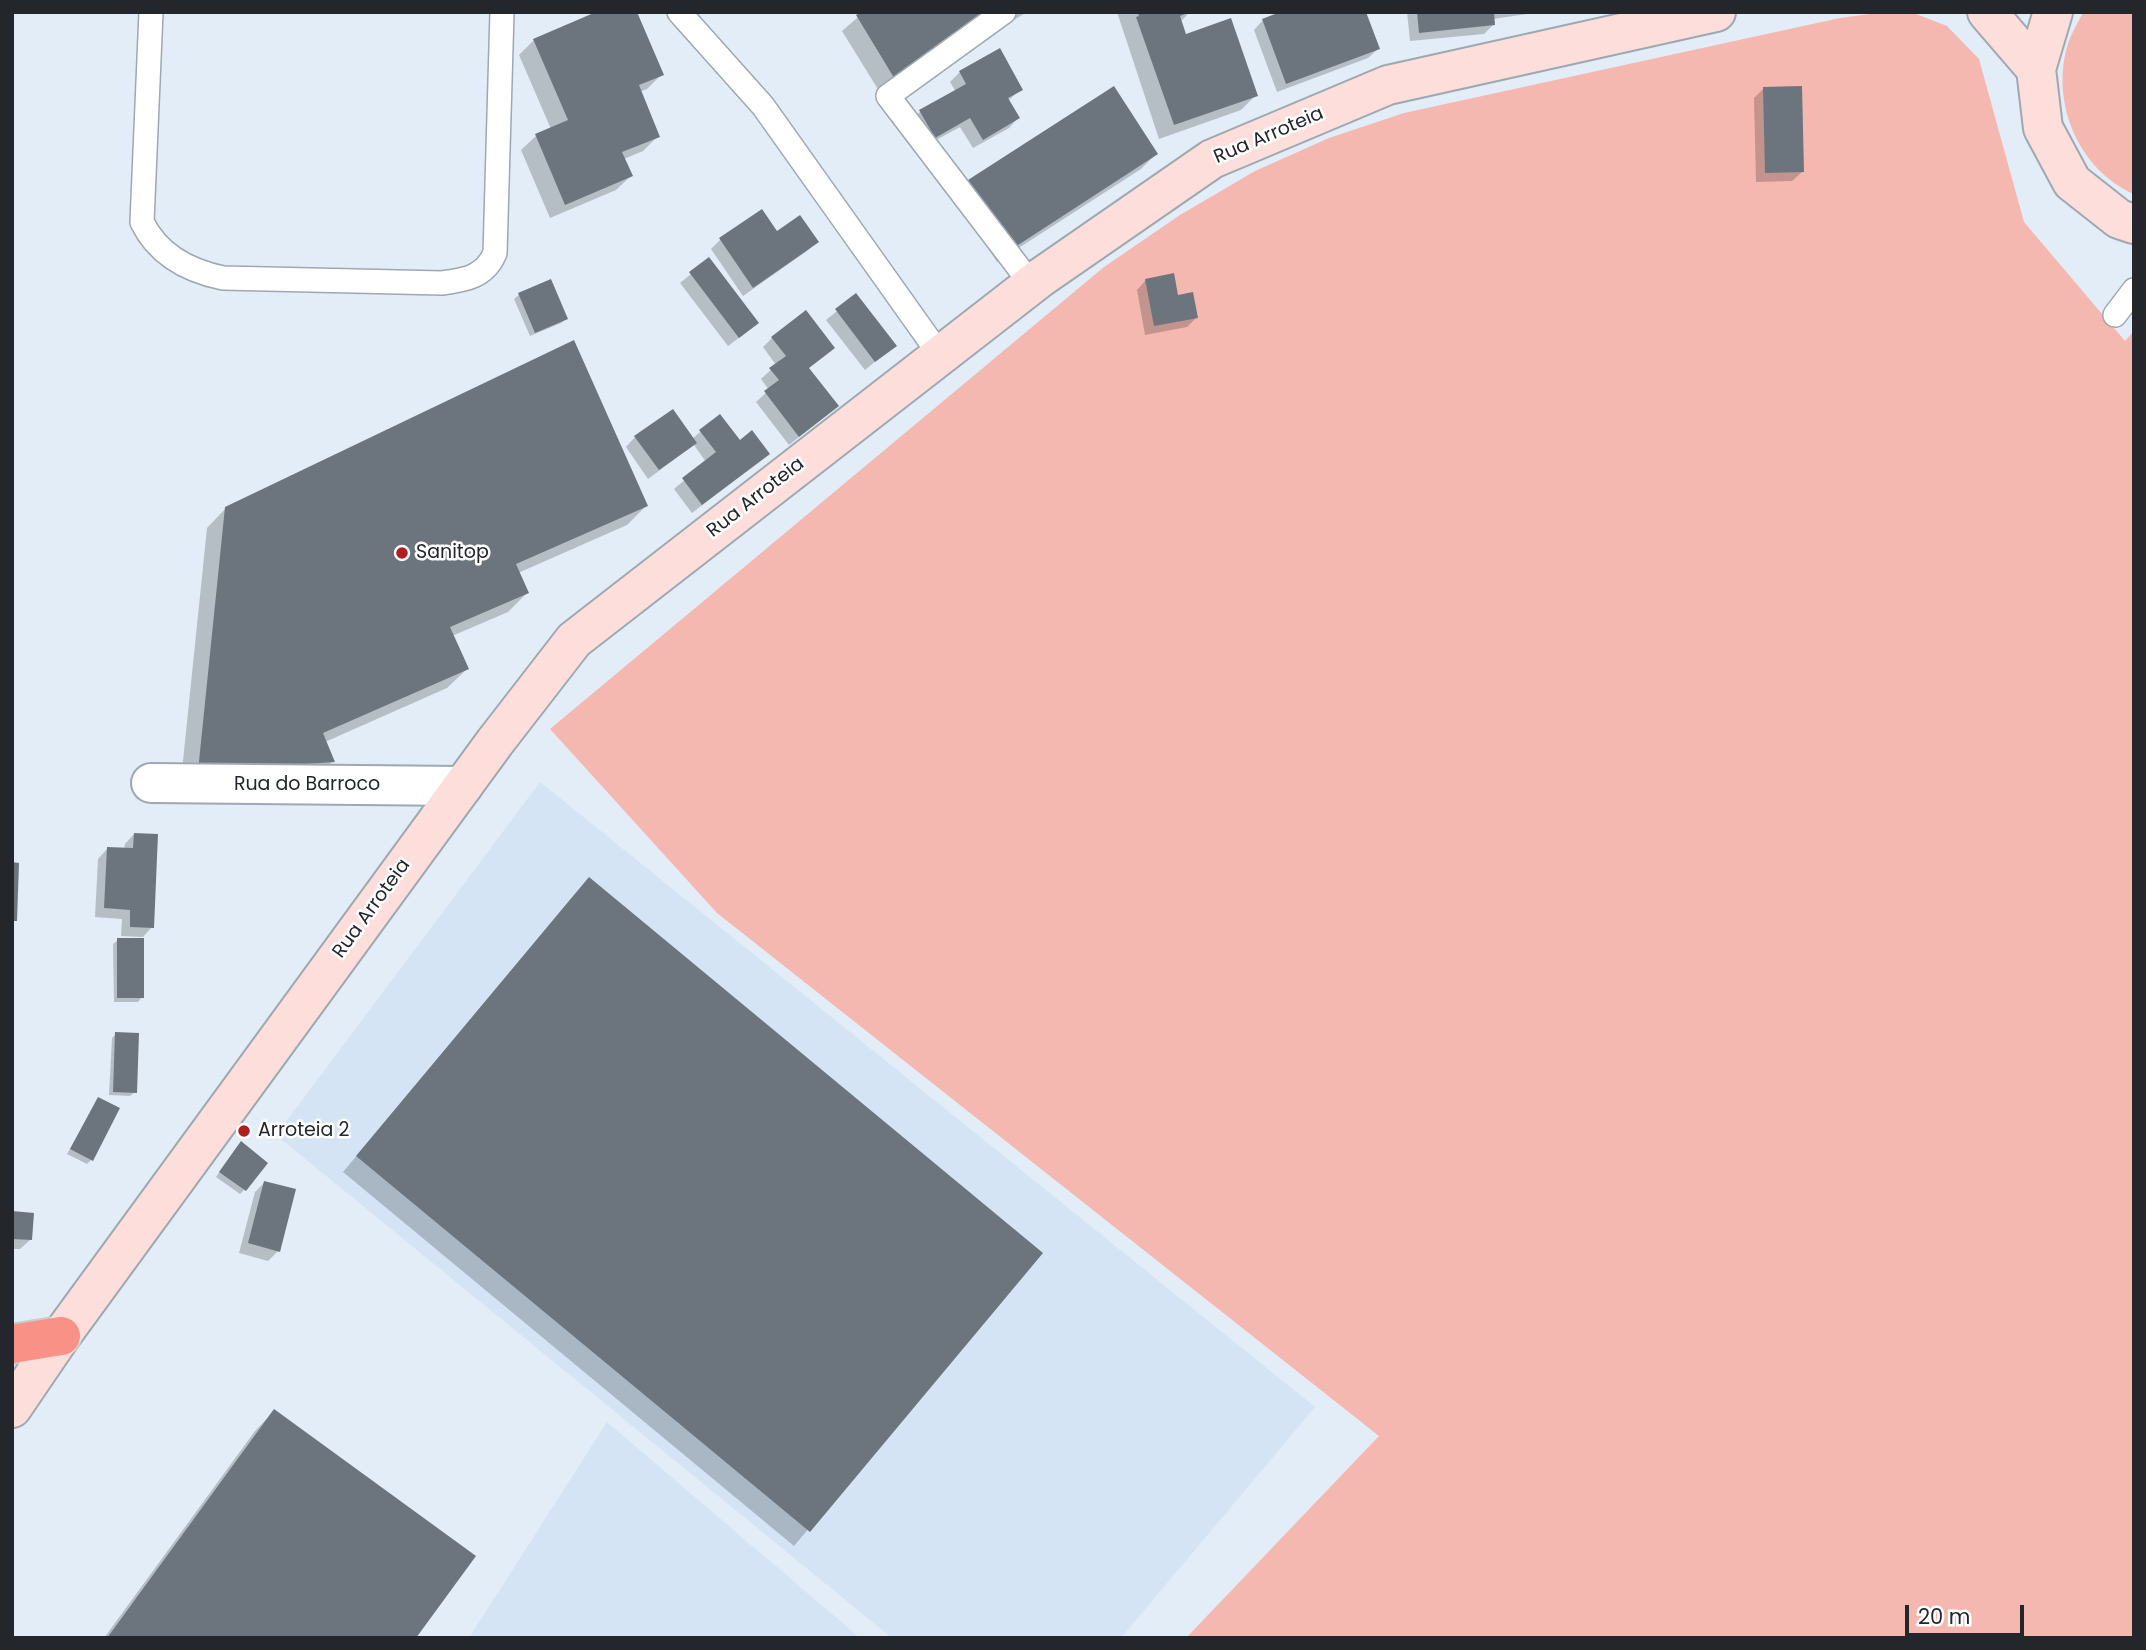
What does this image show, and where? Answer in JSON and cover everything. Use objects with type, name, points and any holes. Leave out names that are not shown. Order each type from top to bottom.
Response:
[{"type":"highway","points":[[12,1344],[61,1336]]},
{"type":"street","points":[[1987,12],[2036,69]]},
{"type":"street","points":[[2053,12],[2036,69],[2043,128],[2072,182],[2119,219],[2134,224]]},
{"type":"street","name":"Rua Arroteia","points":[[12,1408],[61,1336],[463,786],[574,640],[1032,285],[1212,159],[1388,85],[1696,14]]},
{"type":"street","name":"Rua do Barroco","points":[[151,783],[463,786]]},
{"type":"lane","points":[[151,12],[142,222],[160,249],[198,273],[223,278],[442,283],[464,280],[480,274],[490,266],[495,254],[502,12]]},
{"type":"lane","points":[[679,12],[763,106],[940,355]]},
{"type":"lane","points":[[1004,12],[888,96],[1032,285]]},
{"type":"lane","points":[[2115,315],[2134,290]]},
{"type":"shaded area","points":[[1884,12],[1911,12],[1947,26],[1979,59],[2024,222],[2125,341],[2134,331],[2134,1638],[1186,1638],[1379,1436],[717,913],[550,729],[1104,267],[1180,215],[1255,171],[1329,138],[1404,113],[1840,18]]},
{"type":"shaded area","points":[[2083,12],[2134,12],[2134,194],[2098,169],[2084,152],[2067,112],[2063,69],[2068,43]]},
{"type":"shaded area","points":[[540,782],[1315,1407],[1121,1638],[892,1638],[276,1135]]},
{"type":"shaded area","points":[[607,1422],[860,1638],[469,1638]]},
{"type":"building","points":[[596,12],[637,12],[664,75],[639,85],[660,137],[622,152],[633,176],[565,205],[535,134],[568,120],[533,39]]},
{"type":"building","points":[[861,12],[1020,12],[899,86],[856,15]]},
{"type":"building","points":[[1137,12],[1189,12],[1180,16],[1186,34],[1231,18],[1258,96],[1174,125],[1136,17],[1139,16]]},
{"type":"building","points":[[1280,12],[1366,12],[1380,49],[1286,84],[1262,19]]},
{"type":"building","points":[[1417,12],[1494,12],[1495,25],[1419,33]]},
{"type":"building","points":[[1000,48],[1023,90],[1008,98],[1020,118],[983,140],[970,118],[935,138],[919,110],[966,84],[959,71]]},
{"type":"building","points":[[1114,86],[1158,154],[1012,249],[968,180]]},
{"type":"building","points":[[1802,86],[1804,172],[1765,173],[1763,87]]},
{"type":"building","points":[[762,209],[777,231],[800,215],[819,242],[753,288],[719,238]]},
{"type":"building","points":[[709,257],[759,323],[739,338],[689,272]]},
{"type":"building","points":[[1174,273],[1178,295],[1193,292],[1198,318],[1154,326],[1145,279]]},
{"type":"building","points":[[551,279],[568,319],[535,333],[518,293]]},
{"type":"building","points":[[856,293],[897,346],[875,362],[835,309]]},
{"type":"building","points":[[806,310],[835,348],[809,368],[839,406],[799,437],[764,391],[779,380],[769,368],[786,356],[771,337]]},
{"type":"building","points":[[574,340],[648,506],[516,564],[529,593],[450,627],[469,669],[323,733],[335,762],[198,771],[225,507]]},
{"type":"building","points":[[673,409],[697,443],[659,470],[634,436]]},
{"type":"building","points":[[720,414],[740,440],[752,430],[770,454],[702,505],[682,478],[716,452],[699,430]]},
{"type":"building","points":[[134,833],[158,834],[154,928],[130,927],[130,910],[104,908],[107,847],[133,848]]},
{"type":"building","points":[[12,862],[19,863],[17,921],[12,921]]},
{"type":"building","points":[[589,877],[1043,1253],[810,1532],[356,1156]]},
{"type":"building","points":[[117,938],[144,938],[144,998],[117,998]]},
{"type":"building","points":[[115,1032],[139,1033],[137,1093],[113,1092]]},
{"type":"building","points":[[98,1097],[120,1108],[93,1161],[70,1149]]},
{"type":"building","points":[[241,1141],[268,1163],[246,1191],[219,1172]]},
{"type":"building","points":[[264,1181],[296,1189],[280,1252],[248,1243]]},
{"type":"building","points":[[12,1211],[34,1213],[32,1240],[12,1239]]},
{"type":"building","points":[[274,1409],[476,1556],[416,1638],[107,1638]]},
{"type":"place","name":"Sanitop","points":[[402,553]]},
{"type":"place","name":"Arroteia 2","points":[[244,1131]]}]
